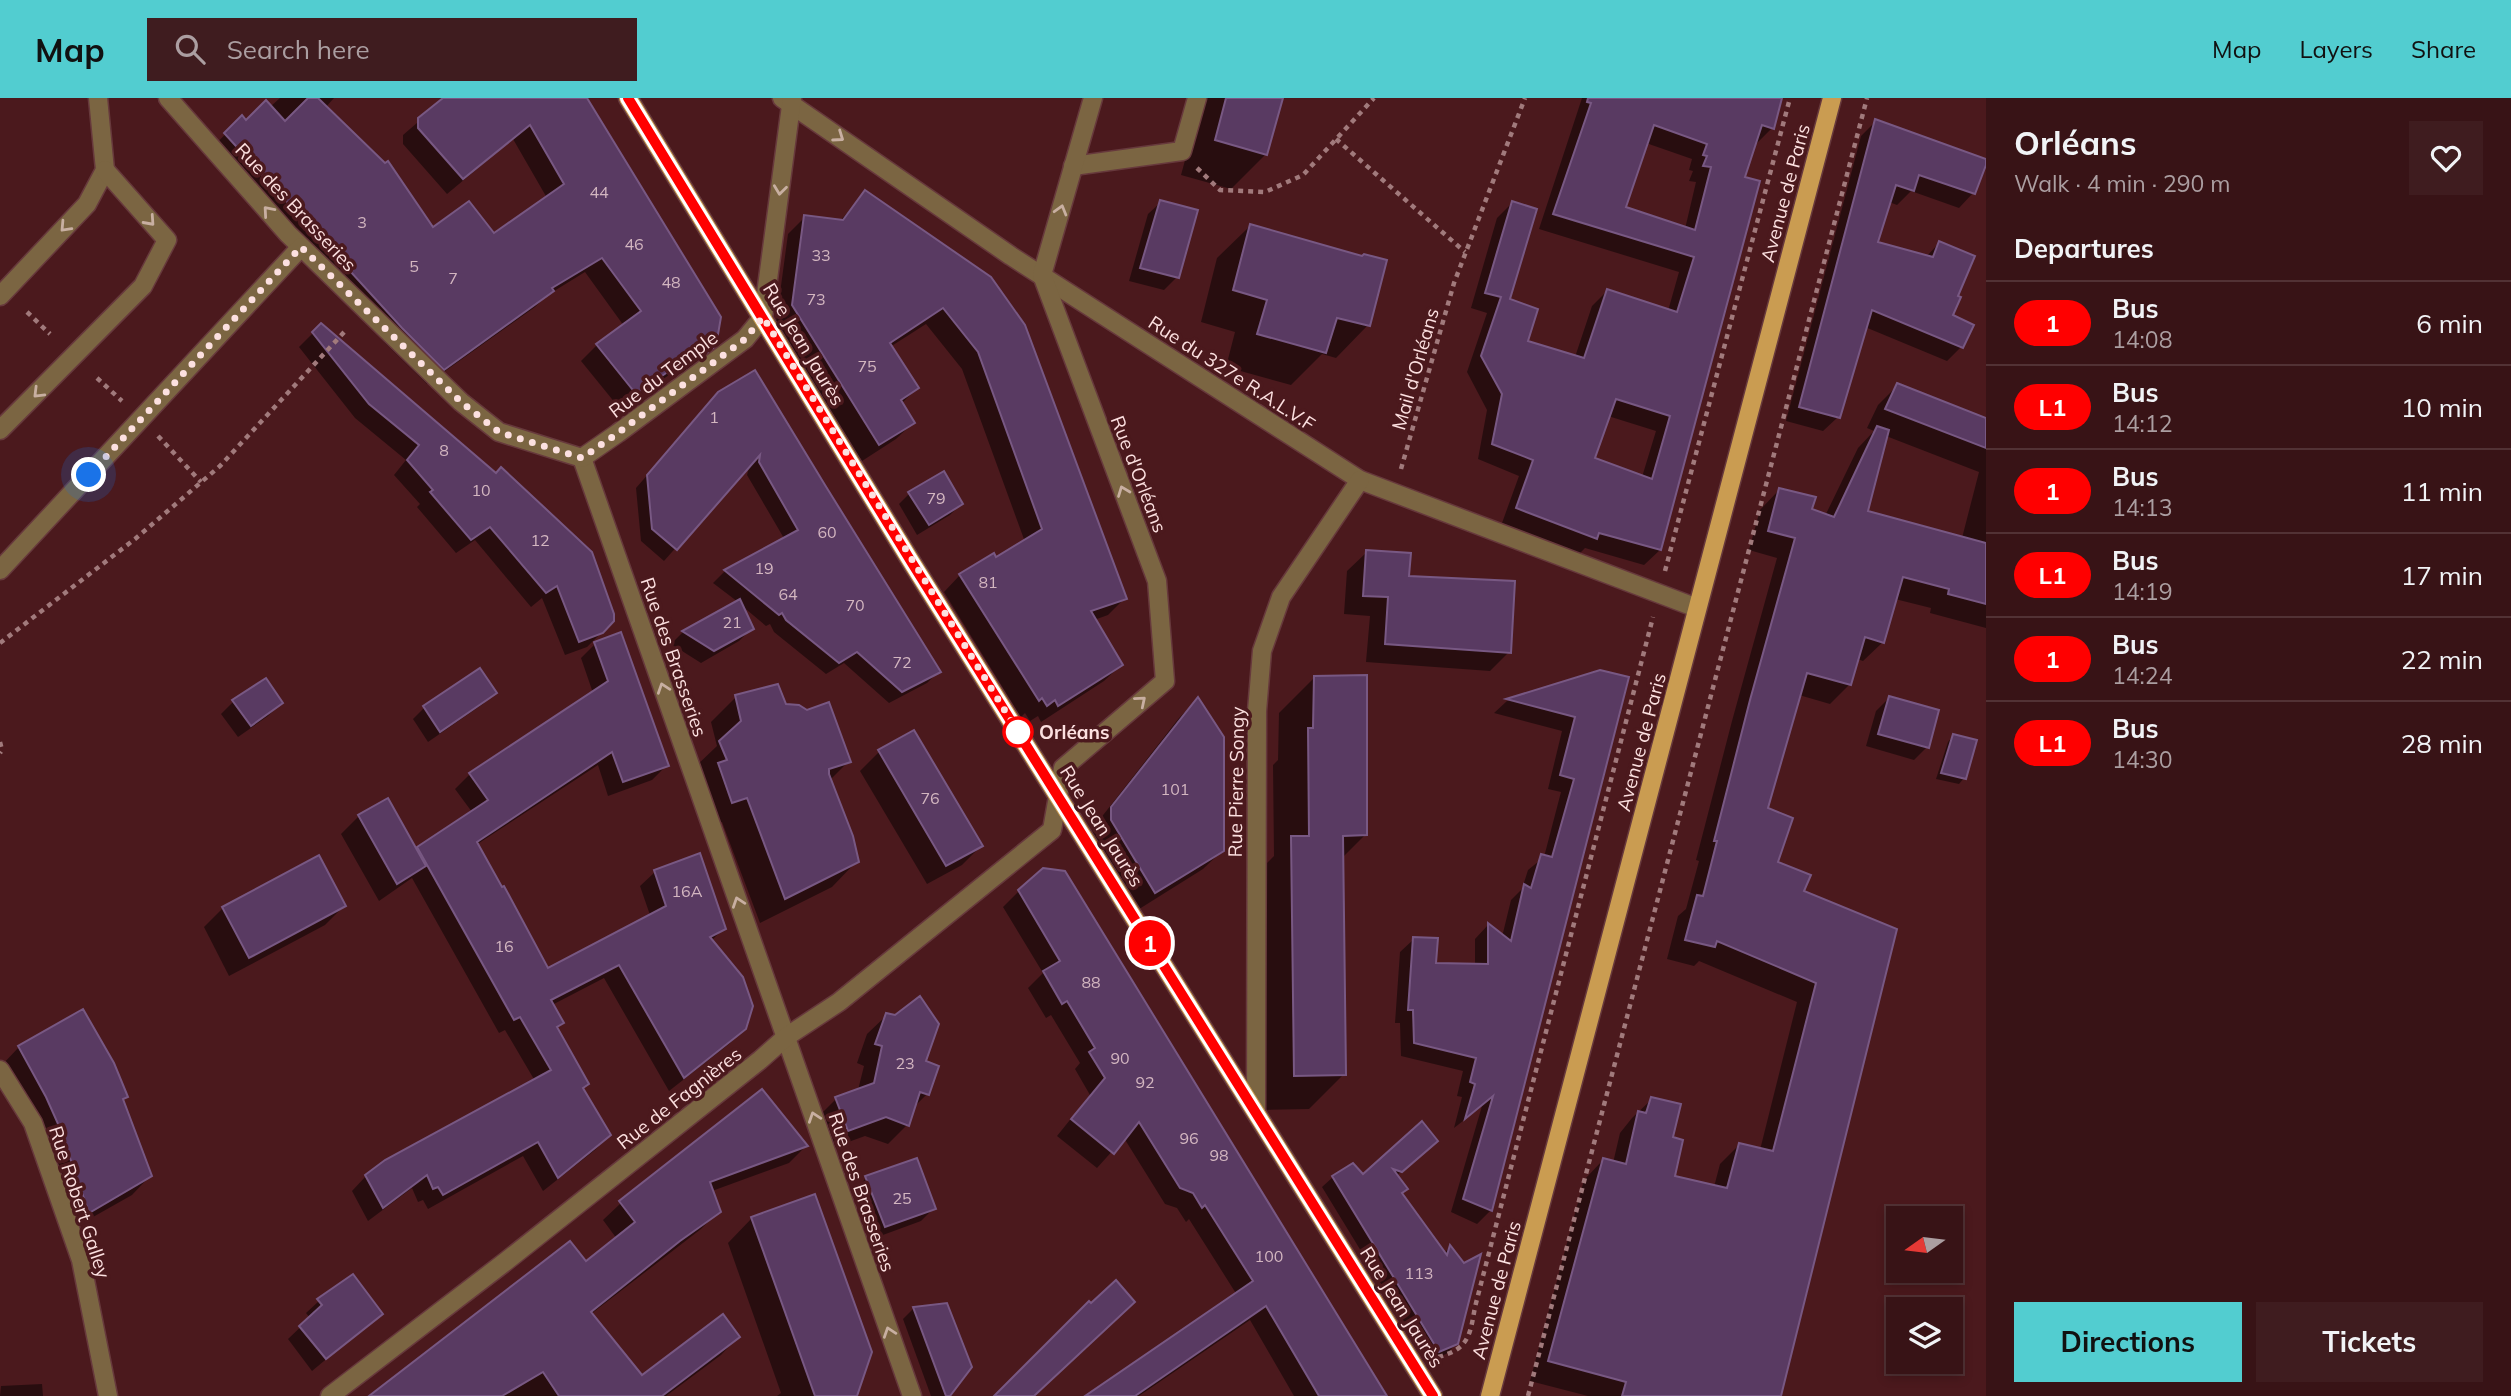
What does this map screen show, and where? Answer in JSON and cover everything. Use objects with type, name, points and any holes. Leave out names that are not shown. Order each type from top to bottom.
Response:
[{"type":"main road","name":"Rue Jean Jaurès","points":[[628,98],[912,563],[1433,1396]]},
{"type":"main road","name":"Avenue de Paris","points":[[1490,1396],[1832,98]]},
{"type":"street","points":[[0,296],[87,204],[105,170],[98,98]]},
{"type":"street","name":"Rue des Brasseries","points":[[168,98],[301,247],[461,402],[499,432],[582,458],[912,1396]]},
{"type":"street","points":[[1042,275],[1093,98]]},
{"type":"street","points":[[1073,166],[1182,151],[1197,98]]},
{"type":"street","points":[[763,317],[788,100]]},
{"type":"street","name":"Rue du 327e R.A.L.V.F","points":[[788,100],[1042,275],[1360,480],[1698,608]]},
{"type":"street","points":[[0,430],[142,286],[167,240],[105,170]]},
{"type":"street","points":[[0,570],[301,247]]},
{"type":"street","name":"Rue d'Orléans","points":[[1042,275],[1157,581],[1165,681],[1063,768],[1052,830]]},
{"type":"street","name":"Rue du Temple","points":[[582,458],[745,339],[763,317]]},
{"type":"street","name":"Rue Pierre Songy","points":[[1256,1112],[1257,711],[1262,651],[1281,597],[1360,480]]},
{"type":"street","name":"Rue de Fagnières","points":[[330,1396],[516,1254],[786,1037],[839,1002],[1052,830]]},
{"type":"street","name":"Rue Robert Galley","points":[[0,1070],[33,1123],[80,1260],[108,1396]]},
{"type":"path","points":[[1182,151],[1204,177],[1220,190],[1265,192],[1303,175],[1374,98]]},
{"type":"path","name":"Mail d'Orléans","points":[[1395,493],[1454,283],[1525,98]]},
{"type":"path","points":[[1416,1369],[1434,1357],[1450,1354],[1461,1347],[1470,1336],[1475,1307],[1659,595],[1790,98]]},
{"type":"path","points":[[1528,1396],[1867,98]]},
{"type":"path","points":[[1336,139],[1465,252]]},
{"type":"path","points":[[27,312],[50,334]]},
{"type":"path","points":[[0,643],[135,539],[220,466],[347,329]]},
{"type":"path","points":[[97,378],[122,401]]},
{"type":"path","points":[[153,430],[201,482]]},
{"type":"path","points":[[0,742],[0,753]]},
{"type":"building","points":[[308,98],[318,98],[385,163],[388,161],[433,227],[469,201],[494,233],[564,184],[530,125],[463,179],[418,128],[418,118],[443,98],[587,98],[721,317],[716,346],[700,358],[695,353],[636,394],[596,344],[641,311],[602,258],[552,288],[554,291],[444,370],[402,328],[224,133],[242,115],[246,120],[266,100],[285,121]]},
{"type":"building","points":[[1226,98],[1283,98],[1267,155],[1215,140]]},
{"type":"building","points":[[1588,98],[1782,98],[1774,129],[1762,125],[1745,177],[1760,181],[1661,550],[1599,533],[1597,539],[1516,508],[1533,460],[1492,444],[1502,394],[1481,356],[1501,297],[1485,293],[1512,201],[1537,209],[1510,299],[1538,309],[1528,341],[1584,358],[1607,289],[1677,312],[1694,257],[1553,214],[1591,103],[1587,102]],"holes":[[[1654,125],[1707,144],[1703,155],[1707,156],[1703,166],[1711,167],[1695,230],[1626,207]],[[1616,399],[1670,416],[1652,479],[1595,458]]]},
{"type":"building","points":[[1875,119],[1986,159],[1975,194],[1919,175],[1914,191],[1896,185],[1878,242],[1933,257],[1939,241],[1975,256],[1953,315],[1974,325],[1963,348],[1872,310],[1840,418],[1799,407]]},
{"type":"building","points":[[865,190],[991,277],[1025,325],[1127,599],[1091,611],[1123,665],[1058,706],[1055,700],[1047,706],[1042,698],[1039,701],[959,574],[994,553],[996,557],[1042,529],[978,352],[943,308],[890,343],[919,388],[901,400],[915,423],[879,445],[792,305],[804,215],[843,220]]},
{"type":"building","points":[[1160,200],[1198,210],[1179,278],[1140,268]]},
{"type":"building","points":[[1250,224],[1362,256],[1364,254],[1387,260],[1370,326],[1337,318],[1326,353],[1257,334],[1267,300],[1233,290]]},
{"type":"building","points":[[321,323],[496,473],[501,467],[592,552],[614,614],[614,621],[603,633],[579,642],[557,586],[546,593],[490,527],[471,540],[407,460],[419,445],[369,404],[312,332]]},
{"type":"building","points":[[755,370],[941,672],[902,692],[857,652],[839,663],[786,620],[782,613],[779,615],[724,570],[798,530],[759,462],[760,455],[677,550],[652,529],[647,475],[718,392]]},
{"type":"building","points":[[1897,383],[1986,418],[1986,448],[1885,409]]},
{"type":"building","points":[[1877,426],[1889,430],[1868,511],[1986,543],[1986,604],[1948,594],[1949,589],[1903,577],[1884,643],[1865,637],[1851,685],[1807,673],[1768,808],[1793,818],[1778,862],[1811,875],[1804,891],[1897,929],[1781,1396],[1622,1396],[1626,1382],[1548,1361],[1603,1158],[1626,1164],[1638,1111],[1646,1113],[1651,1097],[1681,1104],[1673,1137],[1683,1140],[1675,1176],[1727,1188],[1739,1143],[1773,1151],[1816,983],[1717,941],[1715,947],[1685,940],[1697,895],[1703,896],[1717,841],[1714,841],[1750,700],[1795,538],[1768,531],[1779,488],[1816,497],[1812,509],[1834,517]]},
{"type":"building","points":[[944,471],[963,504],[929,525],[908,492]]},
{"type":"building","points":[[1366,550],[1411,553],[1409,576],[1515,581],[1511,653],[1385,644],[1388,597],[1363,596]]},
{"type":"building","points":[[740,599],[754,629],[714,651],[682,631]]},
{"type":"building","points":[[621,632],[669,766],[623,782],[612,752],[477,842],[548,968],[666,906],[654,870],[700,853],[726,929],[710,937],[743,977],[753,1006],[746,1029],[684,1078],[619,965],[551,1000],[564,1023],[557,1027],[589,1084],[583,1088],[611,1135],[558,1178],[538,1142],[443,1195],[438,1187],[433,1189],[427,1175],[383,1208],[365,1175],[385,1160],[551,1070],[520,1017],[514,1020],[417,847],[488,800],[469,773],[608,681],[594,642]]},
{"type":"building","points":[[480,668],[497,693],[440,732],[423,706]]},
{"type":"building","points":[[1600,670],[1629,677],[1492,1211],[1463,1199],[1493,1096],[1465,1119],[1475,1084],[1470,1082],[1476,1058],[1414,1043],[1413,1010],[1408,1010],[1413,937],[1438,938],[1436,963],[1488,964],[1488,923],[1511,941],[1524,884],[1531,888],[1541,854],[1552,857],[1574,779],[1560,775],[1575,717],[1506,699]]},
{"type":"building","points":[[1367,675],[1367,835],[1343,836],[1346,1075],[1294,1076],[1291,836],[1309,836],[1308,728],[1313,728],[1314,676]]},
{"type":"building","points":[[266,678],[283,703],[251,726],[232,700]]},
{"type":"building","points":[[778,684],[786,704],[799,705],[807,710],[829,702],[851,762],[829,769],[829,774],[853,836],[859,862],[785,899],[747,798],[732,803],[718,763],[727,760],[719,741],[741,721],[735,695]]},
{"type":"building","points":[[1889,696],[1939,710],[1929,748],[1878,734]]},
{"type":"building","points":[[1198,697],[1224,737],[1224,851],[1155,893],[1111,820],[1111,807]]},
{"type":"building","points":[[914,730],[983,846],[946,866],[878,750]]},
{"type":"building","points":[[1953,734],[1977,740],[1966,779],[1941,773]]},
{"type":"building","points":[[388,798],[426,866],[397,884],[358,815]]},
{"type":"building","points":[[319,855],[346,906],[249,958],[222,907]]},
{"type":"building","points":[[1043,868],[1065,871],[1387,1396],[1319,1396],[1266,1306],[1135,1396],[1085,1396],[1253,1281],[1205,1205],[1202,1208],[1193,1193],[1180,1188],[1139,1122],[1114,1154],[1071,1119],[1105,1078],[1089,1052],[1095,1048],[1067,1001],[1062,1004],[1043,971],[1060,961],[1018,890]]},
{"type":"building","points":[[920,996],[939,1024],[926,1061],[939,1066],[929,1095],[920,1092],[909,1126],[886,1117],[848,1131],[835,1097],[874,1083],[882,1046],[875,1044],[886,1013],[895,1015]]},
{"type":"building","points":[[83,1009],[114,1063],[128,1097],[123,1099],[152,1176],[89,1213],[59,1126],[18,1046]]},
{"type":"building","points":[[762,1089],[808,1146],[710,1182],[721,1212],[591,1312],[642,1375],[723,1314],[740,1337],[662,1396],[559,1396],[543,1372],[502,1396],[369,1396],[570,1241],[586,1261],[635,1222],[619,1201]]},
{"type":"building","points":[[1422,1121],[1438,1141],[1402,1172],[1393,1169],[1408,1189],[1402,1193],[1447,1255],[1450,1245],[1464,1263],[1481,1254],[1458,1344],[1439,1352],[1332,1176],[1353,1163],[1363,1174]]},
{"type":"building","points":[[917,1158],[936,1209],[885,1227],[865,1176]]},
{"type":"building","points":[[815,1194],[872,1352],[857,1396],[815,1396],[751,1217]]},
{"type":"building","points":[[353,1274],[383,1314],[326,1359],[299,1326],[322,1305],[317,1299]]},
{"type":"building","points":[[1116,1280],[1135,1302],[1034,1396],[994,1396],[1089,1301],[1091,1303]]},
{"type":"building","points":[[947,1303],[972,1367],[950,1396],[946,1396],[913,1307]]},
{"type":"bus line","name":"1","points":[[628,98],[912,563],[1433,1396]]},
{"type":"place","name":"Orléans","points":[[1018,732]]},
{"type":"route","points":[[89,475],[301,247],[461,402],[499,432],[582,458],[745,339],[763,317],[1018,732]]}]
